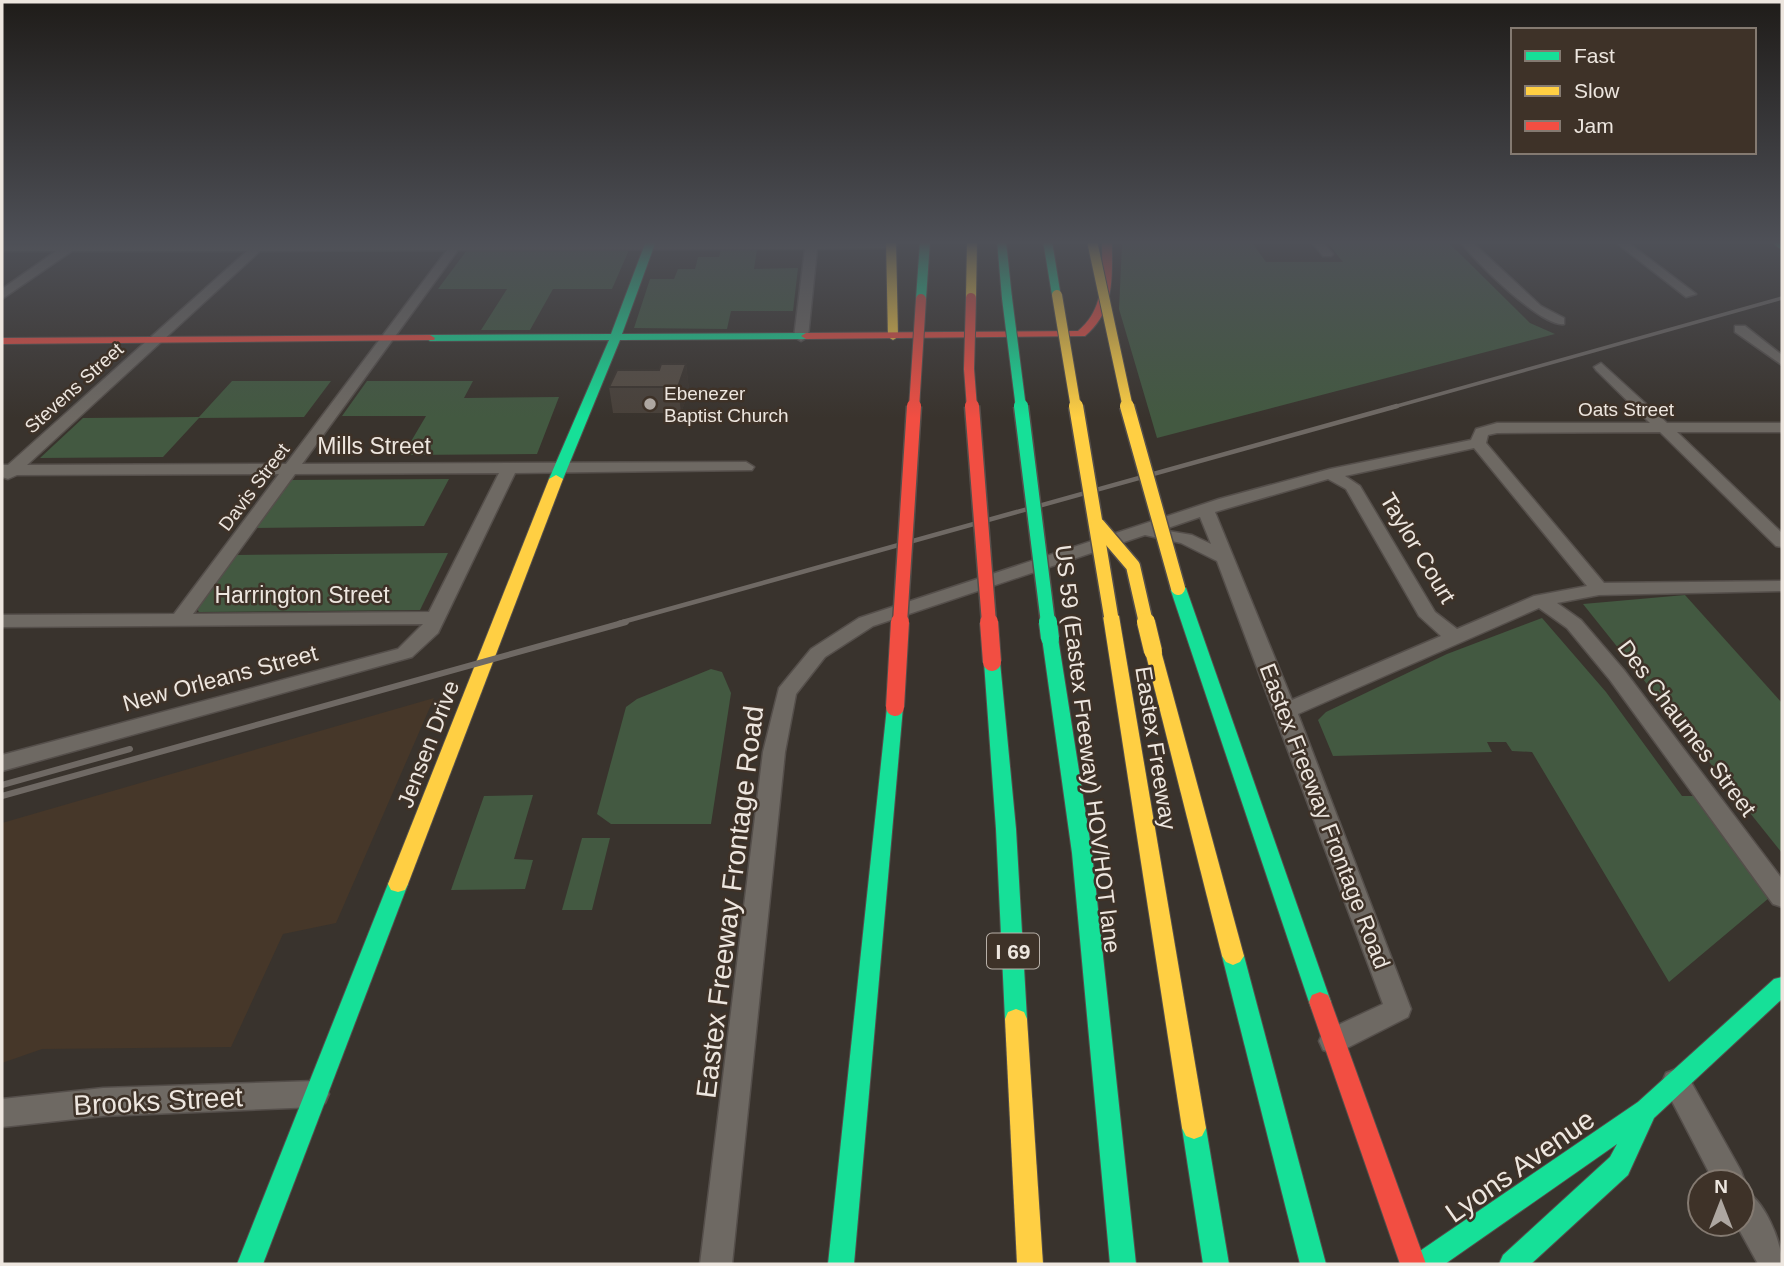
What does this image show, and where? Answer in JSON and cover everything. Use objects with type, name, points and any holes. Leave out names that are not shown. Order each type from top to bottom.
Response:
[{"type":"main road","name":"Jensen Drive","points":[[250,1264],[560,468],[629,300]]},
{"type":"main road","points":[[892,300],[893,337]]},
{"type":"main road","points":[[841,1264],[895,707],[921,300]]},
{"type":"main road","name":"I 69","points":[[971,300],[969,369],[1006,829],[1030,1264]]},
{"type":"main road","name":"US 59 (Eastex Freeway) HOV/HOT lane","points":[[1007,300],[1050,638],[1082,853],[1123,1264]]},
{"type":"main road","name":"Eastex Freeway","points":[[1058,300],[1098,525],[1216,1264]]},
{"type":"main road","points":[[1104,300],[1124,394],[1178,588],[1333,1041],[1413,1264]]},
{"type":"main road","points":[[2,341],[1081,334],[1095,326],[1103,314],[1104,300]]},
{"type":"main road","points":[[1098,525],[1133,566],[1313,1264]]},
{"type":"main road","name":"Lyons Avenue","points":[[1423,1264],[1646,1110],[1782,986]]},
{"type":"main road","name":"Lyons Avenue","points":[[1513,1264],[1619,1166],[1646,1110]]},
{"type":"street","name":"Stevens Street","points":[[5,473],[200,300]]},
{"type":"street","name":"Davis Street","points":[[179,620],[414,300]]},
{"type":"street","points":[[801,337],[805,300]]},
{"type":"street","points":[[1527,300],[1559,321]]},
{"type":"street","points":[[1740,329],[1782,361]]},
{"type":"street","points":[[1601,367],[1782,542]]},
{"type":"street","name":"Oats Street","points":[[1478,443],[1481,432],[1497,428],[1782,428]]},
{"type":"street","points":[[1478,443],[1600,589]]},
{"type":"street","name":"Taylor Court","points":[[1206,510],[1330,474],[1478,443]]},
{"type":"street","name":"Mills Street","points":[[5,473],[746,467]]},
{"type":"street","points":[[436,618],[509,468]]},
{"type":"street","name":"Taylor Court","points":[[1286,711],[1454,637],[1428,616],[1352,486],[1330,474]]},
{"type":"street","name":"Eastex Freeway Frontage Road","points":[[716,1264],[774,752],[786,693],[818,653],[866,622],[1206,510],[1286,711],[1398,1009],[1333,1041]]},
{"type":"street","name":"Eastex Freeway Frontage Road","points":[[1142,531],[1186,539],[1223,557]]},
{"type":"street","points":[[1454,637],[1541,600],[1600,589],[1782,586]]},
{"type":"street","name":"Des Chaumes Street","points":[[1541,600],[1574,624],[1617,675],[1782,897]]},
{"type":"street","name":"Harrington Street","points":[[2,621],[436,618]]},
{"type":"street","name":"New Orleans Street","points":[[2,764],[405,653],[428,633],[436,618]]},
{"type":"street","points":[[1676,1082],[1722,1168]]},
{"type":"street","name":"Brooks Street","points":[[2,1113],[103,1102],[315,1094]]},
{"type":"street","points":[[1756,1229],[1775,1264]]},
{"type":"shaded area","points":[[434,698],[336,923],[283,934],[231,1047],[42,1049],[2,1063],[2,823]]},
{"type":"green space","points":[[500,300],[547,300],[530,330],[481,330]]},
{"type":"green space","points":[[643,300],[794,300],[793,311],[731,311],[727,329],[634,328]]},
{"type":"green space","points":[[1119,300],[1507,300],[1530,323],[1555,334],[1157,438],[1119,309]]},
{"type":"green space","points":[[232,381],[331,381],[304,417],[199,418],[163,457],[40,458],[83,418],[199,417]]},
{"type":"green space","points":[[367,381],[473,381],[464,398],[559,397],[537,454],[403,455],[426,416],[342,416]]},
{"type":"green space","points":[[449,479],[424,526],[254,528],[288,480]]},
{"type":"green space","points":[[448,553],[420,610],[199,612],[196,607],[235,555]]},
{"type":"green space","points":[[1685,595],[1782,703],[1782,853],[1583,604]]},
{"type":"green space","points":[[1542,618],[1606,692],[1682,796],[1694,796],[1769,898],[1669,982],[1532,752],[1512,751],[1506,742],[1487,742],[1492,752],[1333,756],[1318,720],[1326,712],[1447,654]]},
{"type":"green space","points":[[711,669],[722,672],[731,693],[711,824],[611,824],[597,814],[626,707],[637,699]]},
{"type":"green space","points":[[533,795],[514,859],[533,860],[525,889],[451,890],[484,796]]},
{"type":"green space","points":[[582,838],[610,838],[592,910],[562,910]]},
{"type":"building","points":[[661,364],[686,364],[678,387],[609,387],[617,370],[659,370]]},
{"type":"railway","points":[[1390,408],[1775,300]]},
{"type":"railway","points":[[619,623],[1397,406]]},
{"type":"railway","points":[[2,796],[626,622]]},
{"type":"railway","points":[[2,785],[130,749]]},
{"type":"traffic: fast","points":[[556,479],[629,300]]},
{"type":"traffic: fast","points":[[1007,300],[1050,638]]},
{"type":"traffic: fast","points":[[430,338],[806,336]]},
{"type":"traffic: fast","points":[[1178,588],[1320,1002]]},
{"type":"traffic: fast","points":[[1050,638],[1082,853],[1123,1264]]},
{"type":"traffic: fast","points":[[992,662],[1006,829],[1016,1019]]},
{"type":"traffic: fast","points":[[841,1264],[895,707]]},
{"type":"traffic: fast","points":[[250,1264],[398,884]]},
{"type":"traffic: fast","points":[[1233,956],[1313,1264]]},
{"type":"traffic: fast","points":[[1423,1264],[1646,1110],[1782,986]]},
{"type":"traffic: fast","points":[[1512,1264],[1619,1166],[1645,1112]]},
{"type":"traffic: fast","points":[[1194,1128],[1216,1264]]},
{"type":"traffic: slow","points":[[892,300],[893,337]]},
{"type":"traffic: slow","points":[[1058,300],[1111,616]]},
{"type":"traffic: slow","points":[[1104,300],[1124,394],[1178,588]]},
{"type":"traffic: slow","points":[[398,884],[556,479]]},
{"type":"traffic: slow","points":[[1098,525],[1133,566],[1153,651]]},
{"type":"traffic: slow","points":[[1111,616],[1194,1128]]},
{"type":"traffic: slow","points":[[1153,651],[1233,956]]},
{"type":"traffic: slow","points":[[1016,1019],[1030,1264]]},
{"type":"traffic: jam","points":[[895,707],[921,300]]},
{"type":"traffic: jam","points":[[971,300],[969,369],[992,662]]},
{"type":"traffic: jam","points":[[806,336],[1081,334],[1098,315],[1104,300]]},
{"type":"traffic: jam","points":[[2,341],[430,338]]},
{"type":"traffic: jam","points":[[1320,1002],[1413,1264]]},
{"type":"place","name":"Ebenezer Baptist Church","points":[[650,404]]}]
